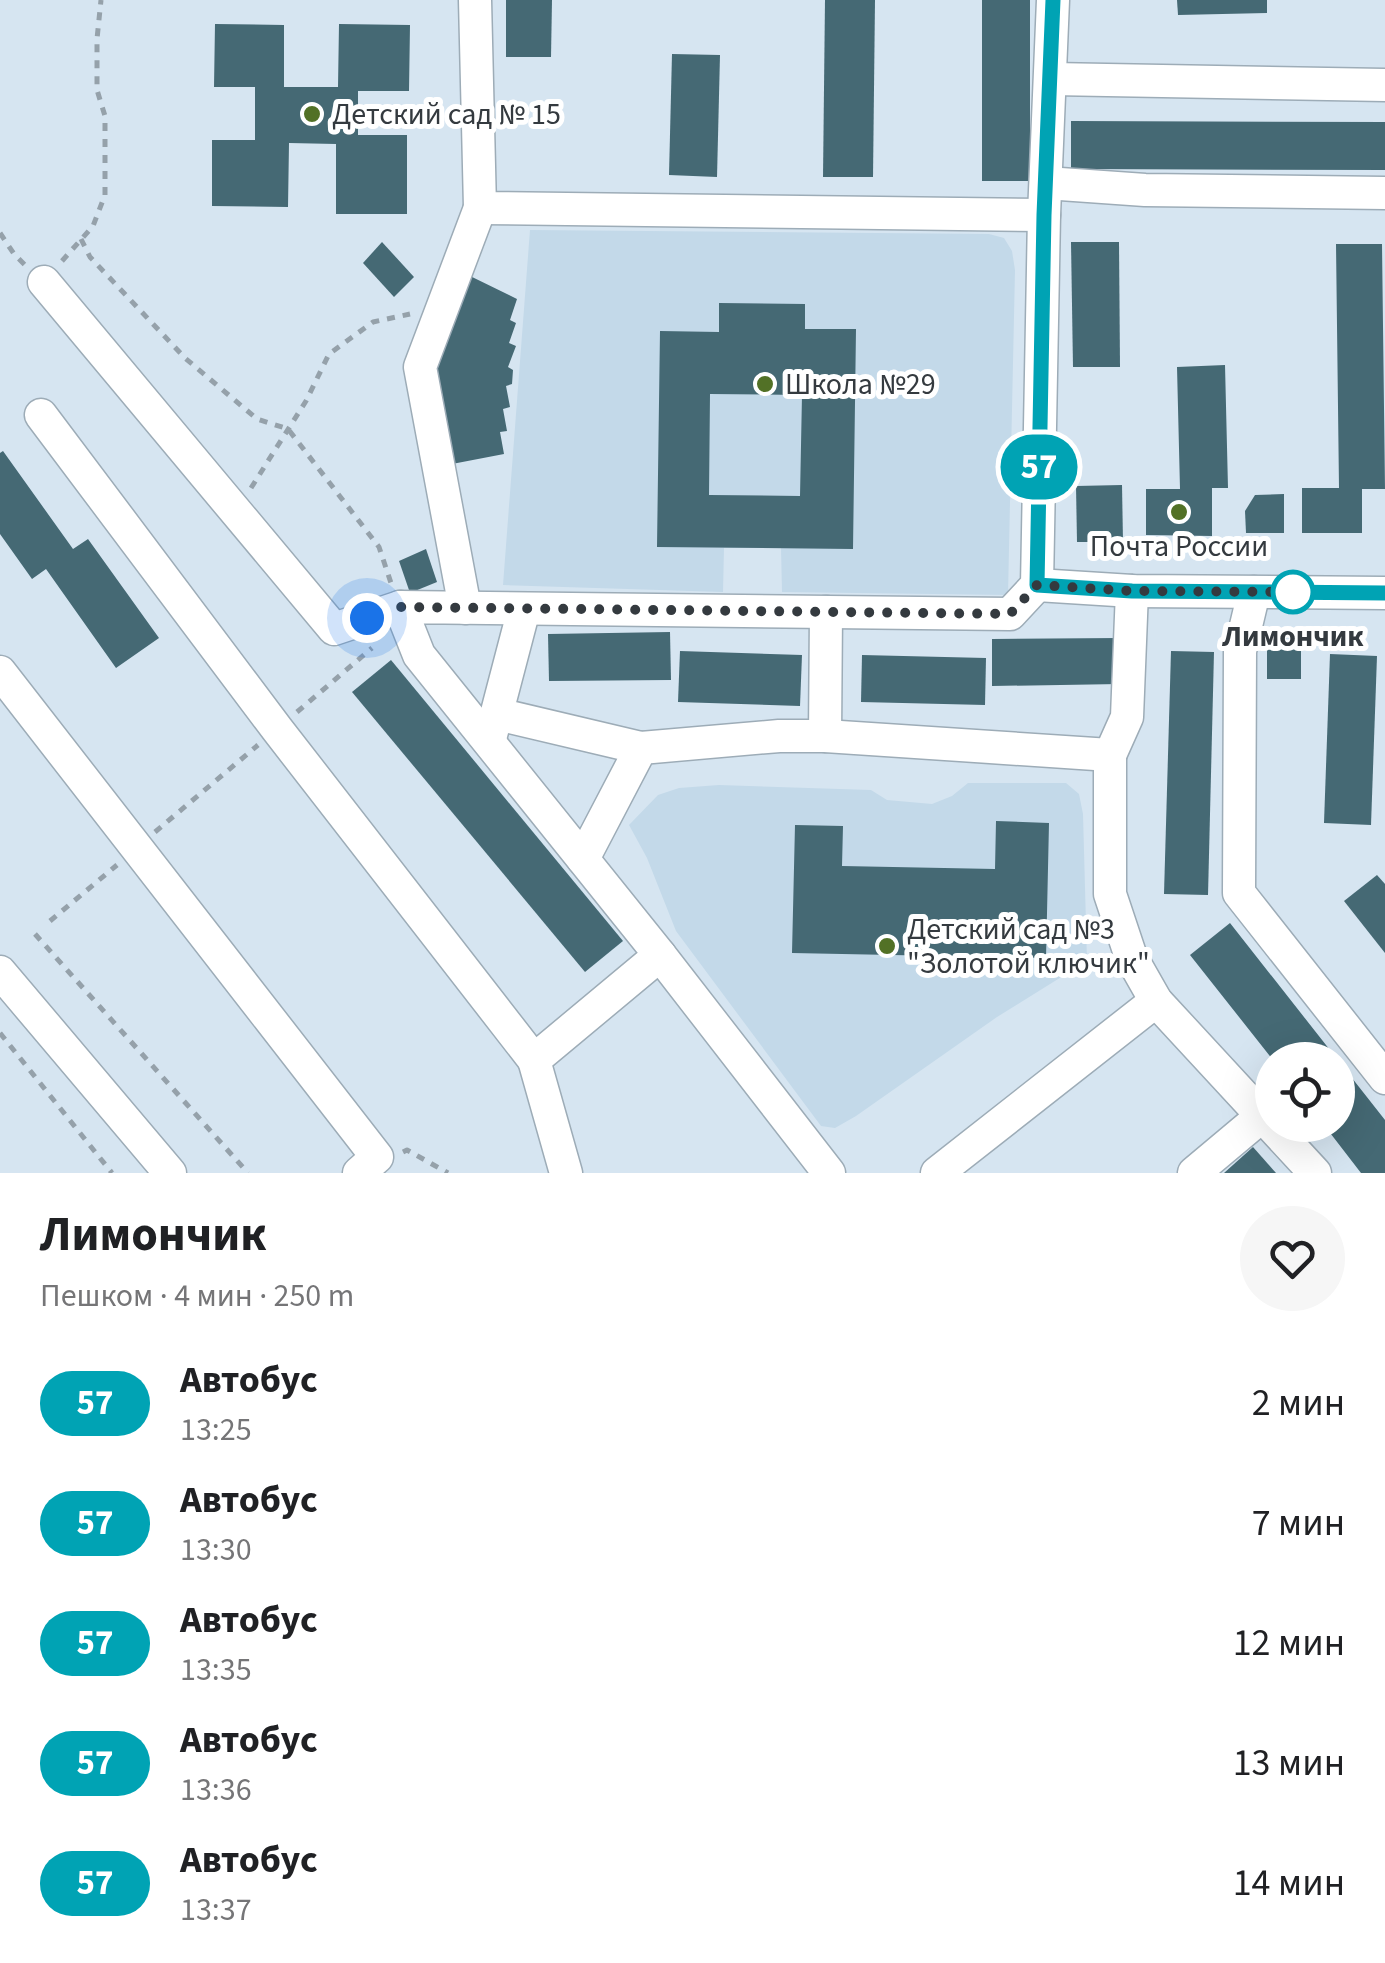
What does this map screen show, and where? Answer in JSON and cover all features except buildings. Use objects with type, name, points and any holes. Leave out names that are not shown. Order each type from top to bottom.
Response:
[{"type":"street","points":[[465,608],[420,368],[480,208],[475,0]]},
{"type":"street","points":[[44,282],[334,629],[400,607],[1010,614],[1037,585],[1053,0]]},
{"type":"street","points":[[1052,80],[1385,85]]},
{"type":"street","points":[[480,208],[1045,199],[1146,190],[1385,193]]},
{"type":"street","points":[[40,415],[534,1060],[566,1173]]},
{"type":"street","points":[[1037,585],[1132,591],[1385,593]]},
{"type":"street","points":[[1132,591],[1127,717],[1110,755],[1110,894],[1130,957],[1156,1001],[1255,1108]]},
{"type":"street","points":[[1254,592],[1240,651],[1240,893],[1385,1078]]},
{"type":"street","points":[[400,607],[419,656],[493,728],[583,859],[829,1173]]},
{"type":"street","points":[[493,728],[524,609]]},
{"type":"street","points":[[825,736],[826,612]]},
{"type":"street","points":[[0,672],[376,1157],[360,1173]]},
{"type":"street","points":[[493,728],[641,748],[825,736],[1110,755]]},
{"type":"street","points":[[583,859],[641,748]]},
{"type":"street","points":[[534,1060],[660,956]]},
{"type":"street","points":[[0,972],[170,1173]]},
{"type":"street","points":[[937,1173],[1156,1001]]},
{"type":"street","points":[[1194,1173],[1255,1122]]},
{"type":"street","points":[[1286,1142],[1314,1173]]},
{"type":"path","points":[[0,233],[14,254],[44,282],[93,226],[105,195],[105,116],[97,90],[101,0]]},
{"type":"path","points":[[82,239],[90,257],[185,358],[257,419],[288,429],[379,547],[400,607]]},
{"type":"path","points":[[231,507],[254,486],[329,354],[373,322],[410,314]]},
{"type":"path","points":[[50,921],[374,647]]},
{"type":"path","points":[[35,934],[248,1173]]},
{"type":"path","points":[[0,1034],[112,1173]]},
{"type":"path","points":[[407,1150],[448,1173]]},
{"type":"shaded area","name":"Школа №29","points":[[530,230],[989,234],[1004,238],[1012,251],[1015,270],[1008,595],[782,592],[781,548],[724,548],[723,592],[503,585]]},
{"type":"shaded area","name":"Детский сад №3 \"Золотой ключик\"","points":[[968,783],[1066,783],[1079,794],[1083,814],[1087,961],[997,1017],[856,1116],[835,1128],[821,1126],[676,931],[647,858],[629,825],[658,795],[679,788],[719,785],[871,790],[887,800],[932,804],[952,796]]},
{"type":"bus line","name":"57","points":[[1053,0],[1044,215],[1037,585],[1132,591],[1385,593]]},
{"type":"place","name":"Детский сад № 15","points":[[312,114]]},
{"type":"place","name":"Школа №29","points":[[765,384]]},
{"type":"place","name":"Почта России","points":[[1179,512]]},
{"type":"place","name":"Лимончик","points":[[1293,592]]},
{"type":"place","name":"Детский сад №3 \"Золотой ключик\"","points":[[887,946]]},
{"type":"route","points":[[367,618],[400,607],[1010,614],[1037,585],[1132,591],[1293,592]]}]
